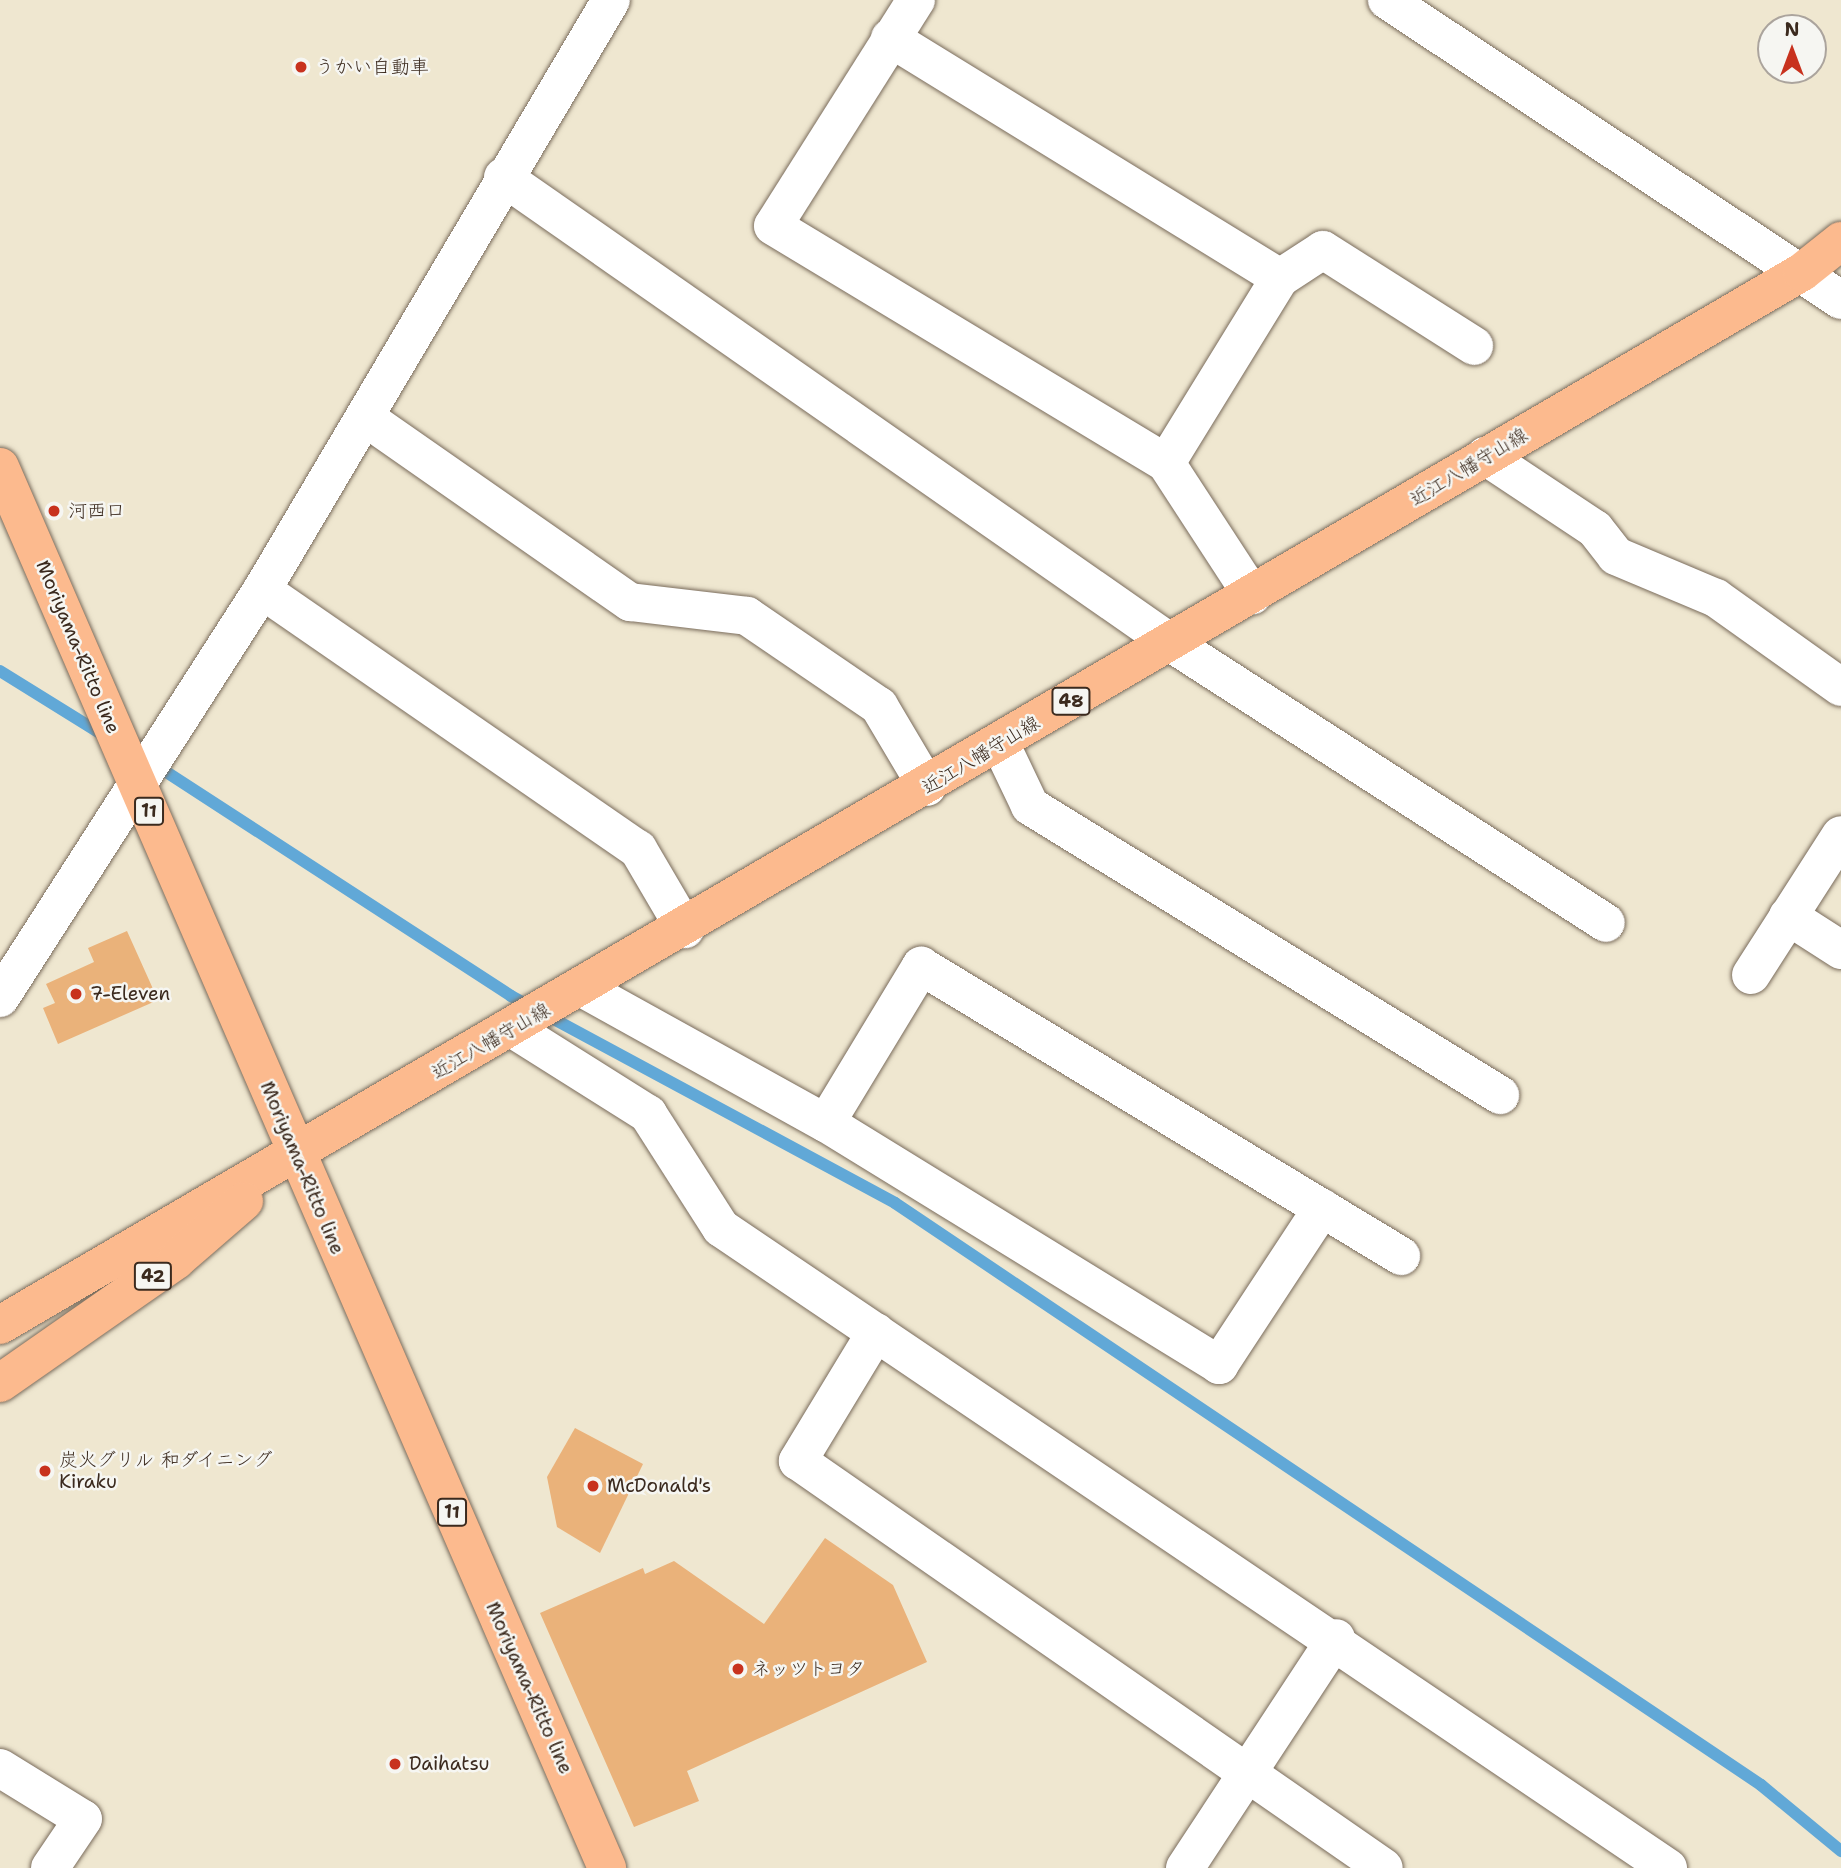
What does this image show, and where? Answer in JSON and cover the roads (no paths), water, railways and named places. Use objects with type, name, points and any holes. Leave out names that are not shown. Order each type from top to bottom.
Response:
[{"type":"main road","name":"近江八幡守山線","points":[[296,1156],[1802,272],[1841,241]]},
{"type":"main road","name":"Moriyama-Ritto line","points":[[0,467],[296,1156],[607,1868]]},
{"type":"main road","name":"42","points":[[0,1325],[158,1229],[296,1156]]},
{"type":"main road","name":"42","points":[[0,1383],[176,1260],[296,1156]]},
{"type":"street","points":[[0,997],[262,590],[366,418],[503,177],[611,0]]},
{"type":"street","points":[[916,0],[774,226],[1166,463],[1252,595]]},
{"type":"street","points":[[1387,0],[1841,300]]},
{"type":"street","points":[[890,38],[1280,278]]},
{"type":"street","points":[[503,177],[1171,643],[1606,923]]},
{"type":"street","points":[[1166,463],[1280,278],[1323,250],[1474,346]]},
{"type":"street","points":[[366,418],[629,602],[747,615],[879,706],[927,787]]},
{"type":"street","points":[[1485,456],[1595,529],[1616,556],[1716,598],[1841,687]]},
{"type":"street","points":[[262,590],[638,849],[685,929]]},
{"type":"street","points":[[1000,743],[1030,806],[1500,1095]]},
{"type":"street","points":[[1751,975],[1841,835]]},
{"type":"street","points":[[1788,916],[1841,950]]},
{"type":"street","points":[[827,1123],[921,966],[1401,1256]]},
{"type":"street","points":[[582,988],[827,1123],[1219,1365],[1322,1208]]},
{"type":"street","points":[[513,1029],[648,1114],[721,1228],[1336,1638],[1668,1868]]},
{"type":"street","points":[[876,1332],[798,1461],[1384,1868]]},
{"type":"street","points":[[1185,1868],[1336,1638]]},
{"type":"street","points":[[0,1768],[83,1819],[50,1868]]},
{"type":"waterway","points":[[0,671],[105,736]]},
{"type":"waterway","points":[[154,764],[511,996],[895,1203],[1761,1785],[1841,1851]]},
{"type":"place","name":"うかい自動車","points":[[301,67]]},
{"type":"place","name":"河西口","points":[[54,511]]},
{"type":"place","name":"7-Eleven","points":[[76,994]]},
{"type":"place","name":"炭火グリル 和ダイニング Kiraku","points":[[45,1471]]},
{"type":"place","name":"McDonald's","points":[[593,1486]]},
{"type":"place","name":"ネッツトヨタ","points":[[738,1669]]},
{"type":"place","name":"Daihatsu","points":[[395,1764]]}]
